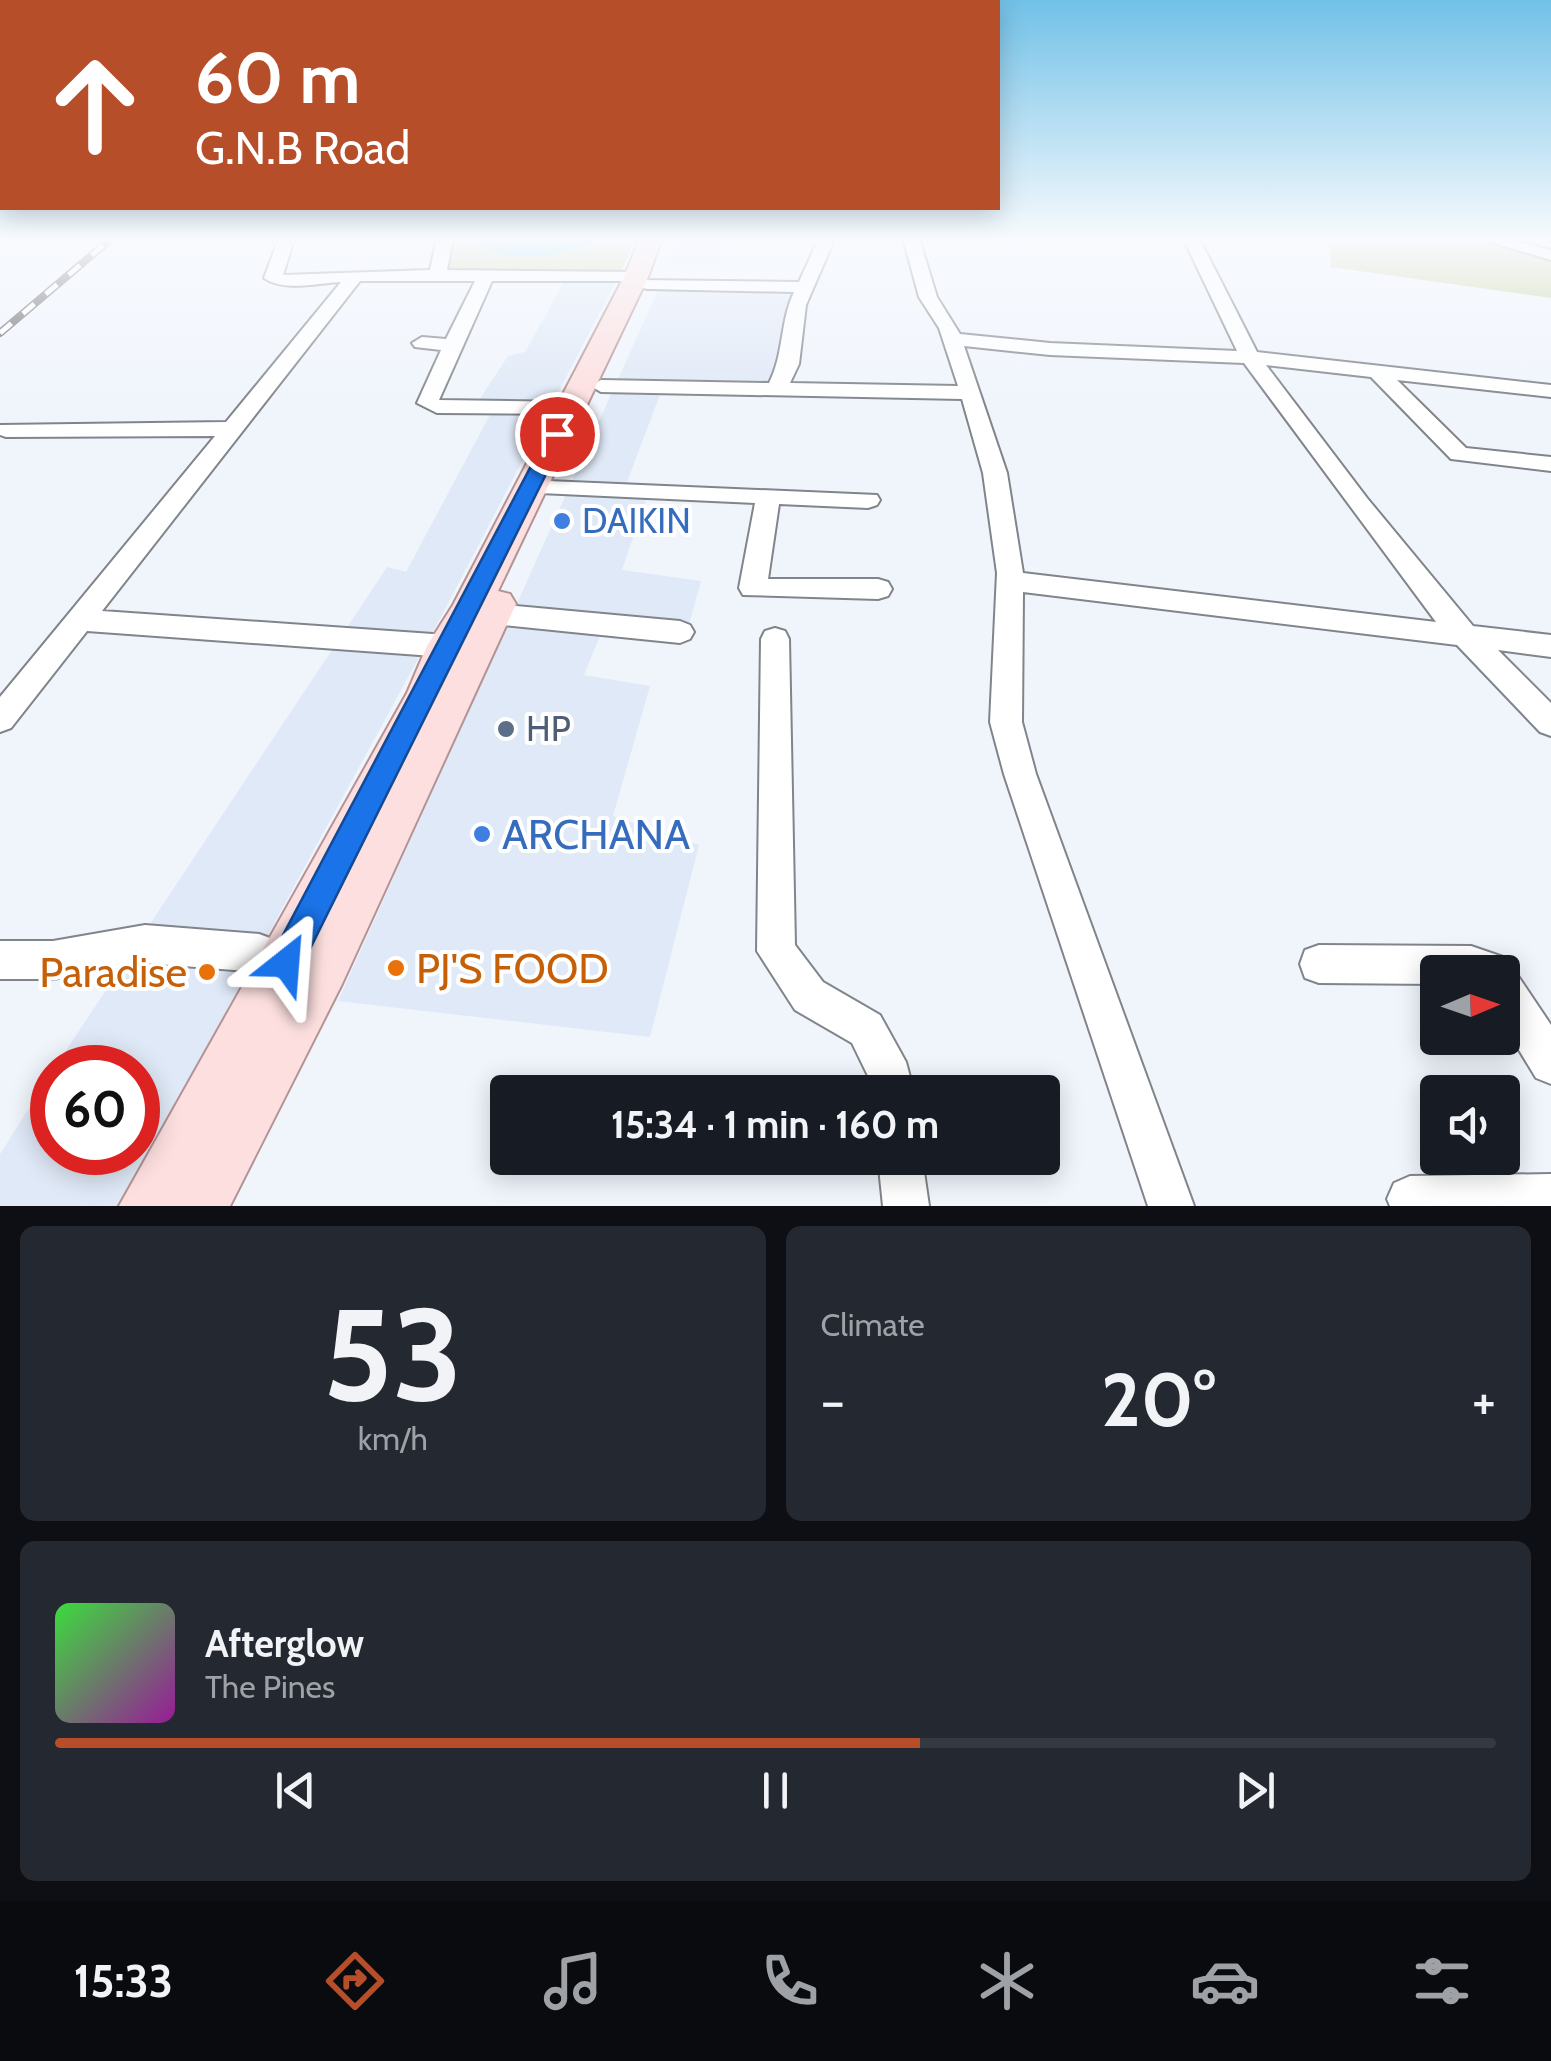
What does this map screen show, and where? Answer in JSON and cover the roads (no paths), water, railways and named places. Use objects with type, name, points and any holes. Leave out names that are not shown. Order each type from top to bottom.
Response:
[{"type":"main road","points":[[197,1206],[323,965],[469,610],[570,408],[634,294]]},
{"type":"main road","points":[[152,1206],[443,677],[493,614],[548,488],[600,386],[636,294]]},
{"type":"street","points":[[0,719],[341,294]]},
{"type":"street","points":[[477,294],[428,395],[428,403],[437,407],[570,408]]},
{"type":"street","points":[[776,390],[789,364],[803,294]]},
{"type":"street","points":[[927,294],[953,340],[995,474],[1010,581],[1006,722],[1020,774],[1171,1206]]},
{"type":"street","points":[[1216,294],[1250,357],[1358,504],[1467,637],[1551,724]]},
{"type":"street","points":[[953,340],[1050,349],[1250,357],[1551,391]]},
{"type":"street","points":[[422,343],[452,345]]},
{"type":"street","points":[[1378,372],[1459,454],[1551,464]]},
{"type":"street","points":[[600,386],[970,393]]},
{"type":"street","points":[[6,430],[232,429]]},
{"type":"street","points":[[548,488],[868,500]]},
{"type":"street","points":[[768,496],[753,588],[878,589]]},
{"type":"street","points":[[1010,581],[1551,646]]},
{"type":"street","points":[[493,614],[680,632]]},
{"type":"street","points":[[79,620],[443,677]]},
{"type":"street","points":[[775,639],[776,951],[809,996],[866,1028],[890,1075]]},
{"type":"street","points":[[0,960],[53,960],[146,944],[259,953],[286,963]]},
{"type":"street","points":[[1319,964],[1420,964]]},
{"type":"street","points":[[1520,1013],[1551,1063]]},
{"type":"street","points":[[902,1175],[906,1206]]},
{"type":"street","points":[[1410,1199],[1551,1198]]},
{"type":"railway","points":[[0,333],[46,294]]},
{"type":"place","name":"DAIKIN","points":[[562,521]]},
{"type":"place","name":"HP","points":[[506,729]]},
{"type":"place","name":"ARCHANA","points":[[482,834]]},
{"type":"place","name":"PJ'S FOOD","points":[[396,968]]},
{"type":"place","name":"Paradise","points":[[207,972]]}]
